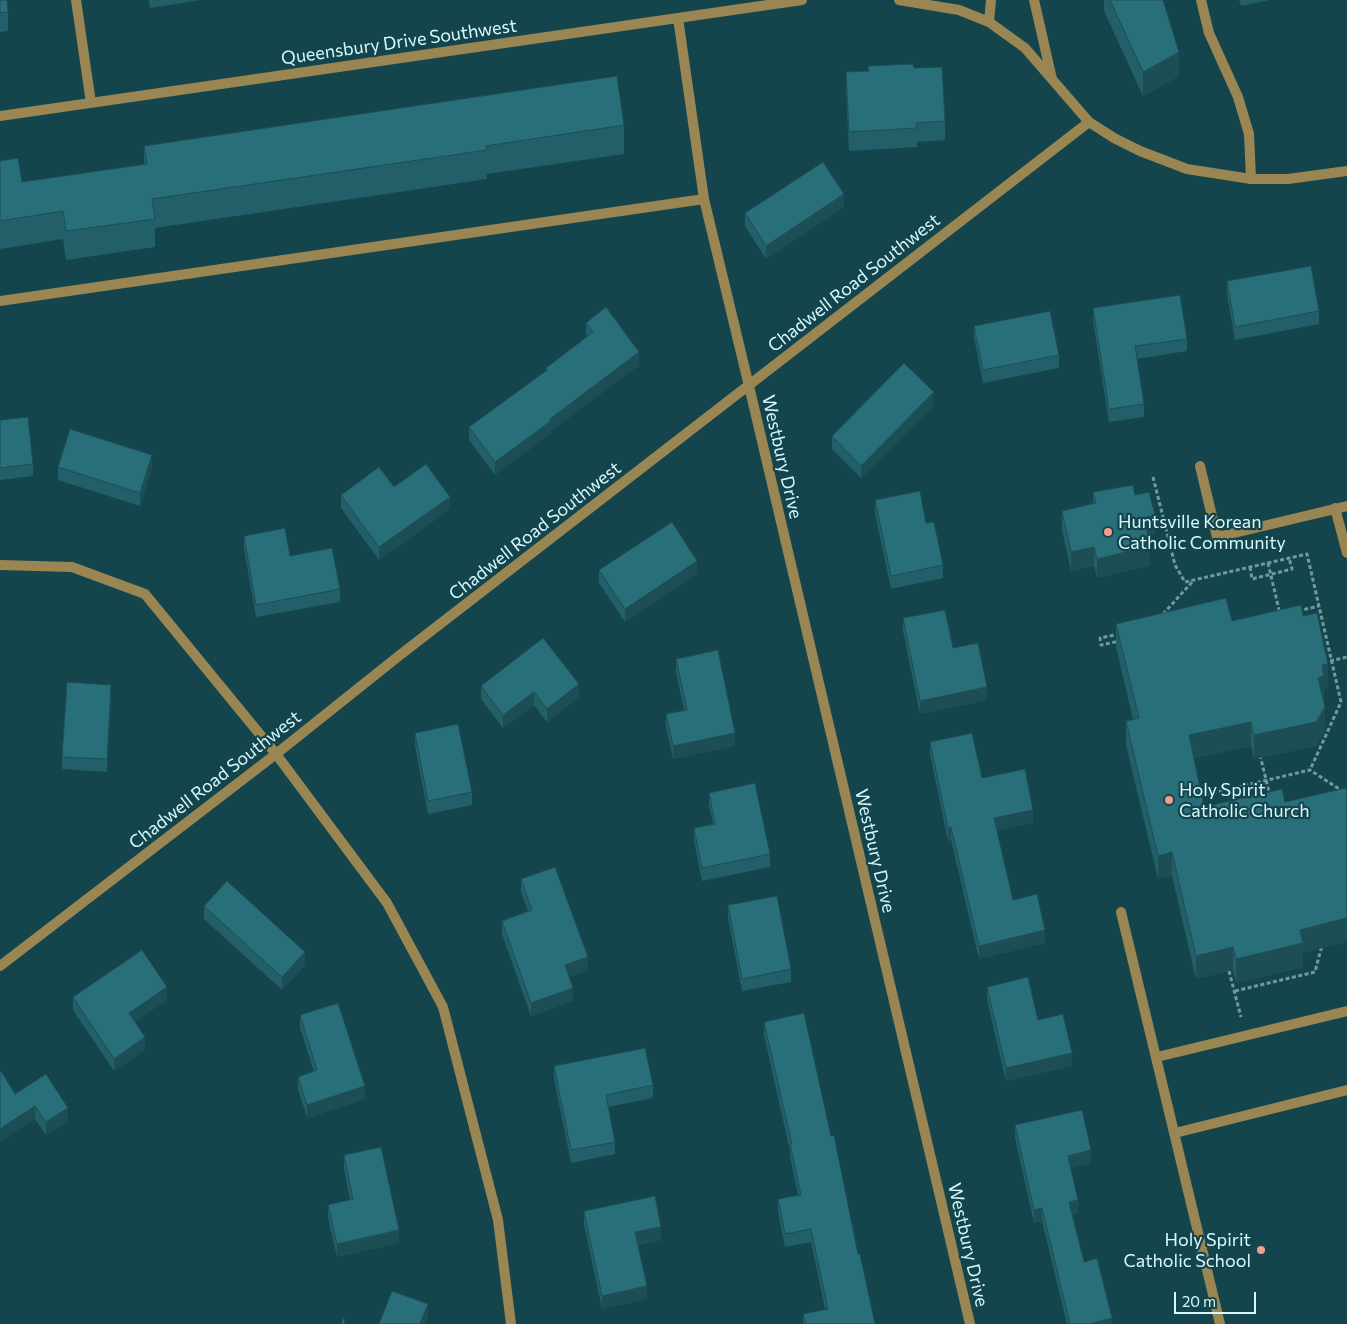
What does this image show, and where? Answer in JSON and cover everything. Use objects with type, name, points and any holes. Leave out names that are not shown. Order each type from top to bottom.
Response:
[{"type":"street","points":[[76,0],[91,103]]},
{"type":"street","name":"Queensbury Drive Southwest","points":[[0,116],[802,0]]},
{"type":"street","points":[[899,0],[959,10],[989,22],[1025,48],[1089,122],[1131,147],[1187,169],[1251,179],[1288,179],[1347,170]]},
{"type":"street","points":[[989,22],[991,0]]},
{"type":"street","points":[[1034,0],[1052,80]]},
{"type":"street","points":[[1200,0],[1210,33],[1238,97],[1248,134],[1251,179]]},
{"type":"street","name":"Westbury Drive","points":[[678,18],[704,199],[970,1324]]},
{"type":"street","name":"Chadwell Road Southwest","points":[[0,966],[276,754],[400,655],[1089,122]]},
{"type":"street","points":[[0,301],[704,199]]},
{"type":"street","points":[[1200,466],[1218,538],[1347,506]]},
{"type":"street","points":[[1335,508],[1347,553]]},
{"type":"street","points":[[0,565],[72,567],[145,594],[276,754],[388,903],[443,1007],[498,1220],[511,1324]]},
{"type":"street","points":[[1121,912],[1220,1324]]},
{"type":"street","points":[[1157,1057],[1347,1011]]},
{"type":"street","points":[[1175,1133],[1347,1090]]},
{"type":"path","points":[[1307,554],[1341,702],[1310,770]]},
{"type":"path","points":[[1250,567],[1252,579],[1292,569],[1289,558]]},
{"type":"path","points":[[1268,563],[1280,615],[1271,617]]},
{"type":"path","points":[[1162,615],[1194,580]]},
{"type":"path","points":[[1290,612],[1319,606]]},
{"type":"path","points":[[1126,632],[1100,638],[1101,645],[1126,640]]},
{"type":"path","points":[[1323,663],[1347,657]]},
{"type":"path","points":[[1259,748],[1271,799]]},
{"type":"path","points":[[1197,796],[1310,770],[1347,794]]},
{"type":"path","points":[[1235,991],[1315,972],[1324,940]]},
{"type":"path","points":[[1229,971],[1245,1036]]},
{"type":"building","points":[[0,0],[7,0],[8,12],[0,13]]},
{"type":"building","points":[[1110,0],[1163,0],[1179,52],[1143,72]]},
{"type":"building","points":[[913,64],[914,68],[942,67],[945,121],[916,123],[917,128],[849,132],[846,72],[869,71],[868,66]]},
{"type":"building","points":[[617,76],[624,125],[486,146],[487,150],[152,199],[155,219],[66,231],[63,211],[0,221],[0,161],[18,158],[22,182],[147,164],[144,146]]},
{"type":"building","points":[[823,162],[844,194],[766,246],[745,213]]},
{"type":"building","points":[[1311,266],[1319,311],[1235,327],[1227,281]]},
{"type":"building","points":[[1180,295],[1187,339],[1135,346],[1144,404],[1109,409],[1093,308]]},
{"type":"building","points":[[606,307],[639,352],[495,462],[469,427],[547,370],[546,368],[593,332],[586,323]]},
{"type":"building","points":[[1050,311],[1059,355],[983,370],[974,326]]},
{"type":"building","points":[[904,363],[934,392],[861,466],[832,436]]},
{"type":"building","points":[[28,417],[33,464],[0,468],[0,420]]},
{"type":"building","points":[[70,429],[152,455],[140,493],[58,467]]},
{"type":"building","points":[[426,464],[450,497],[379,547],[341,495],[379,467],[394,487]]},
{"type":"building","name":"Huntsville Korean Catholic Community","points":[[1133,485],[1135,495],[1149,492],[1155,515],[1144,518],[1150,546],[1097,559],[1094,547],[1071,552],[1062,511],[1096,503],[1093,492]]},
{"type":"building","points":[[920,491],[926,523],[934,522],[943,565],[891,576],[875,500]]},
{"type":"building","points":[[672,522],[697,561],[625,609],[599,570]]},
{"type":"building","points":[[285,528],[290,556],[332,548],[340,589],[256,605],[244,536]]},
{"type":"building","name":"Holy Spirit Catholic Church","points":[[1226,598],[1232,621],[1301,605],[1303,616],[1317,613],[1328,664],[1322,665],[1324,676],[1318,678],[1325,707],[1316,722],[1254,735],[1251,722],[1189,735],[1204,807],[1282,789],[1285,802],[1346,788],[1347,794],[1347,918],[1300,930],[1303,943],[1236,959],[1233,947],[1196,956],[1172,852],[1158,856],[1126,721],[1139,718],[1116,624]]},
{"type":"building","points":[[945,610],[953,648],[978,643],[987,687],[920,701],[903,618]]},
{"type":"building","points":[[543,638],[579,684],[547,709],[534,692],[503,715],[481,686]]},
{"type":"building","points":[[718,650],[735,733],[673,746],[666,714],[687,710],[676,659]]},
{"type":"building","points":[[67,682],[111,685],[107,759],[62,757]]},
{"type":"building","points":[[458,724],[472,792],[428,801],[415,733]]},
{"type":"building","points":[[972,733],[982,778],[1025,769],[1033,810],[994,818],[1013,900],[1037,894],[1045,930],[979,946],[951,827],[948,828],[930,742]]},
{"type":"building","points":[[755,783],[770,854],[702,868],[694,828],[715,824],[709,793]]},
{"type":"building","points":[[555,867],[588,957],[565,965],[573,988],[531,1003],[502,921],[532,910],[521,879]]},
{"type":"building","points":[[227,881],[305,952],[282,977],[204,906]]},
{"type":"building","points":[[777,896],[791,969],[742,979],[728,905]]},
{"type":"building","points":[[142,950],[167,987],[129,1013],[145,1037],[114,1059],[73,997]]},
{"type":"building","points":[[1028,977],[1038,1020],[1063,1014],[1072,1053],[1006,1068],[987,987]]},
{"type":"building","points":[[338,1003],[365,1086],[307,1105],[298,1077],[317,1070],[300,1015]]},
{"type":"building","points":[[804,1013],[831,1136],[834,1135],[858,1254],[860,1254],[875,1324],[806,1324],[803,1314],[828,1309],[811,1229],[785,1234],[778,1199],[801,1195],[790,1144],[792,1144],[764,1022]]},
{"type":"building","points":[[645,1048],[653,1085],[606,1095],[615,1142],[571,1150],[554,1066]]},
{"type":"building","points":[[0,1071],[15,1094],[46,1074],[68,1108],[46,1122],[35,1106],[0,1129]]},
{"type":"building","points":[[1082,1110],[1091,1150],[1068,1156],[1078,1200],[1069,1202],[1084,1262],[1097,1258],[1112,1318],[1089,1324],[1070,1324],[1042,1208],[1034,1210],[1015,1125]]},
{"type":"building","points":[[381,1147],[399,1230],[337,1244],[328,1205],[353,1199],[344,1155]]},
{"type":"building","points":[[655,1196],[661,1227],[635,1232],[647,1286],[602,1296],[584,1211]]},
{"type":"building","points":[[392,1291],[428,1304],[420,1324],[379,1324]]},
{"type":"building","points":[[344,1316],[345,1324],[341,1324]]},
{"type":"place","name":"Huntsville Korean Catholic Community","points":[[1108,532]]},
{"type":"place","name":"Holy Spirit Catholic Church","points":[[1169,800]]},
{"type":"place","name":"Holy Spirit Catholic School","points":[[1261,1250]]}]
